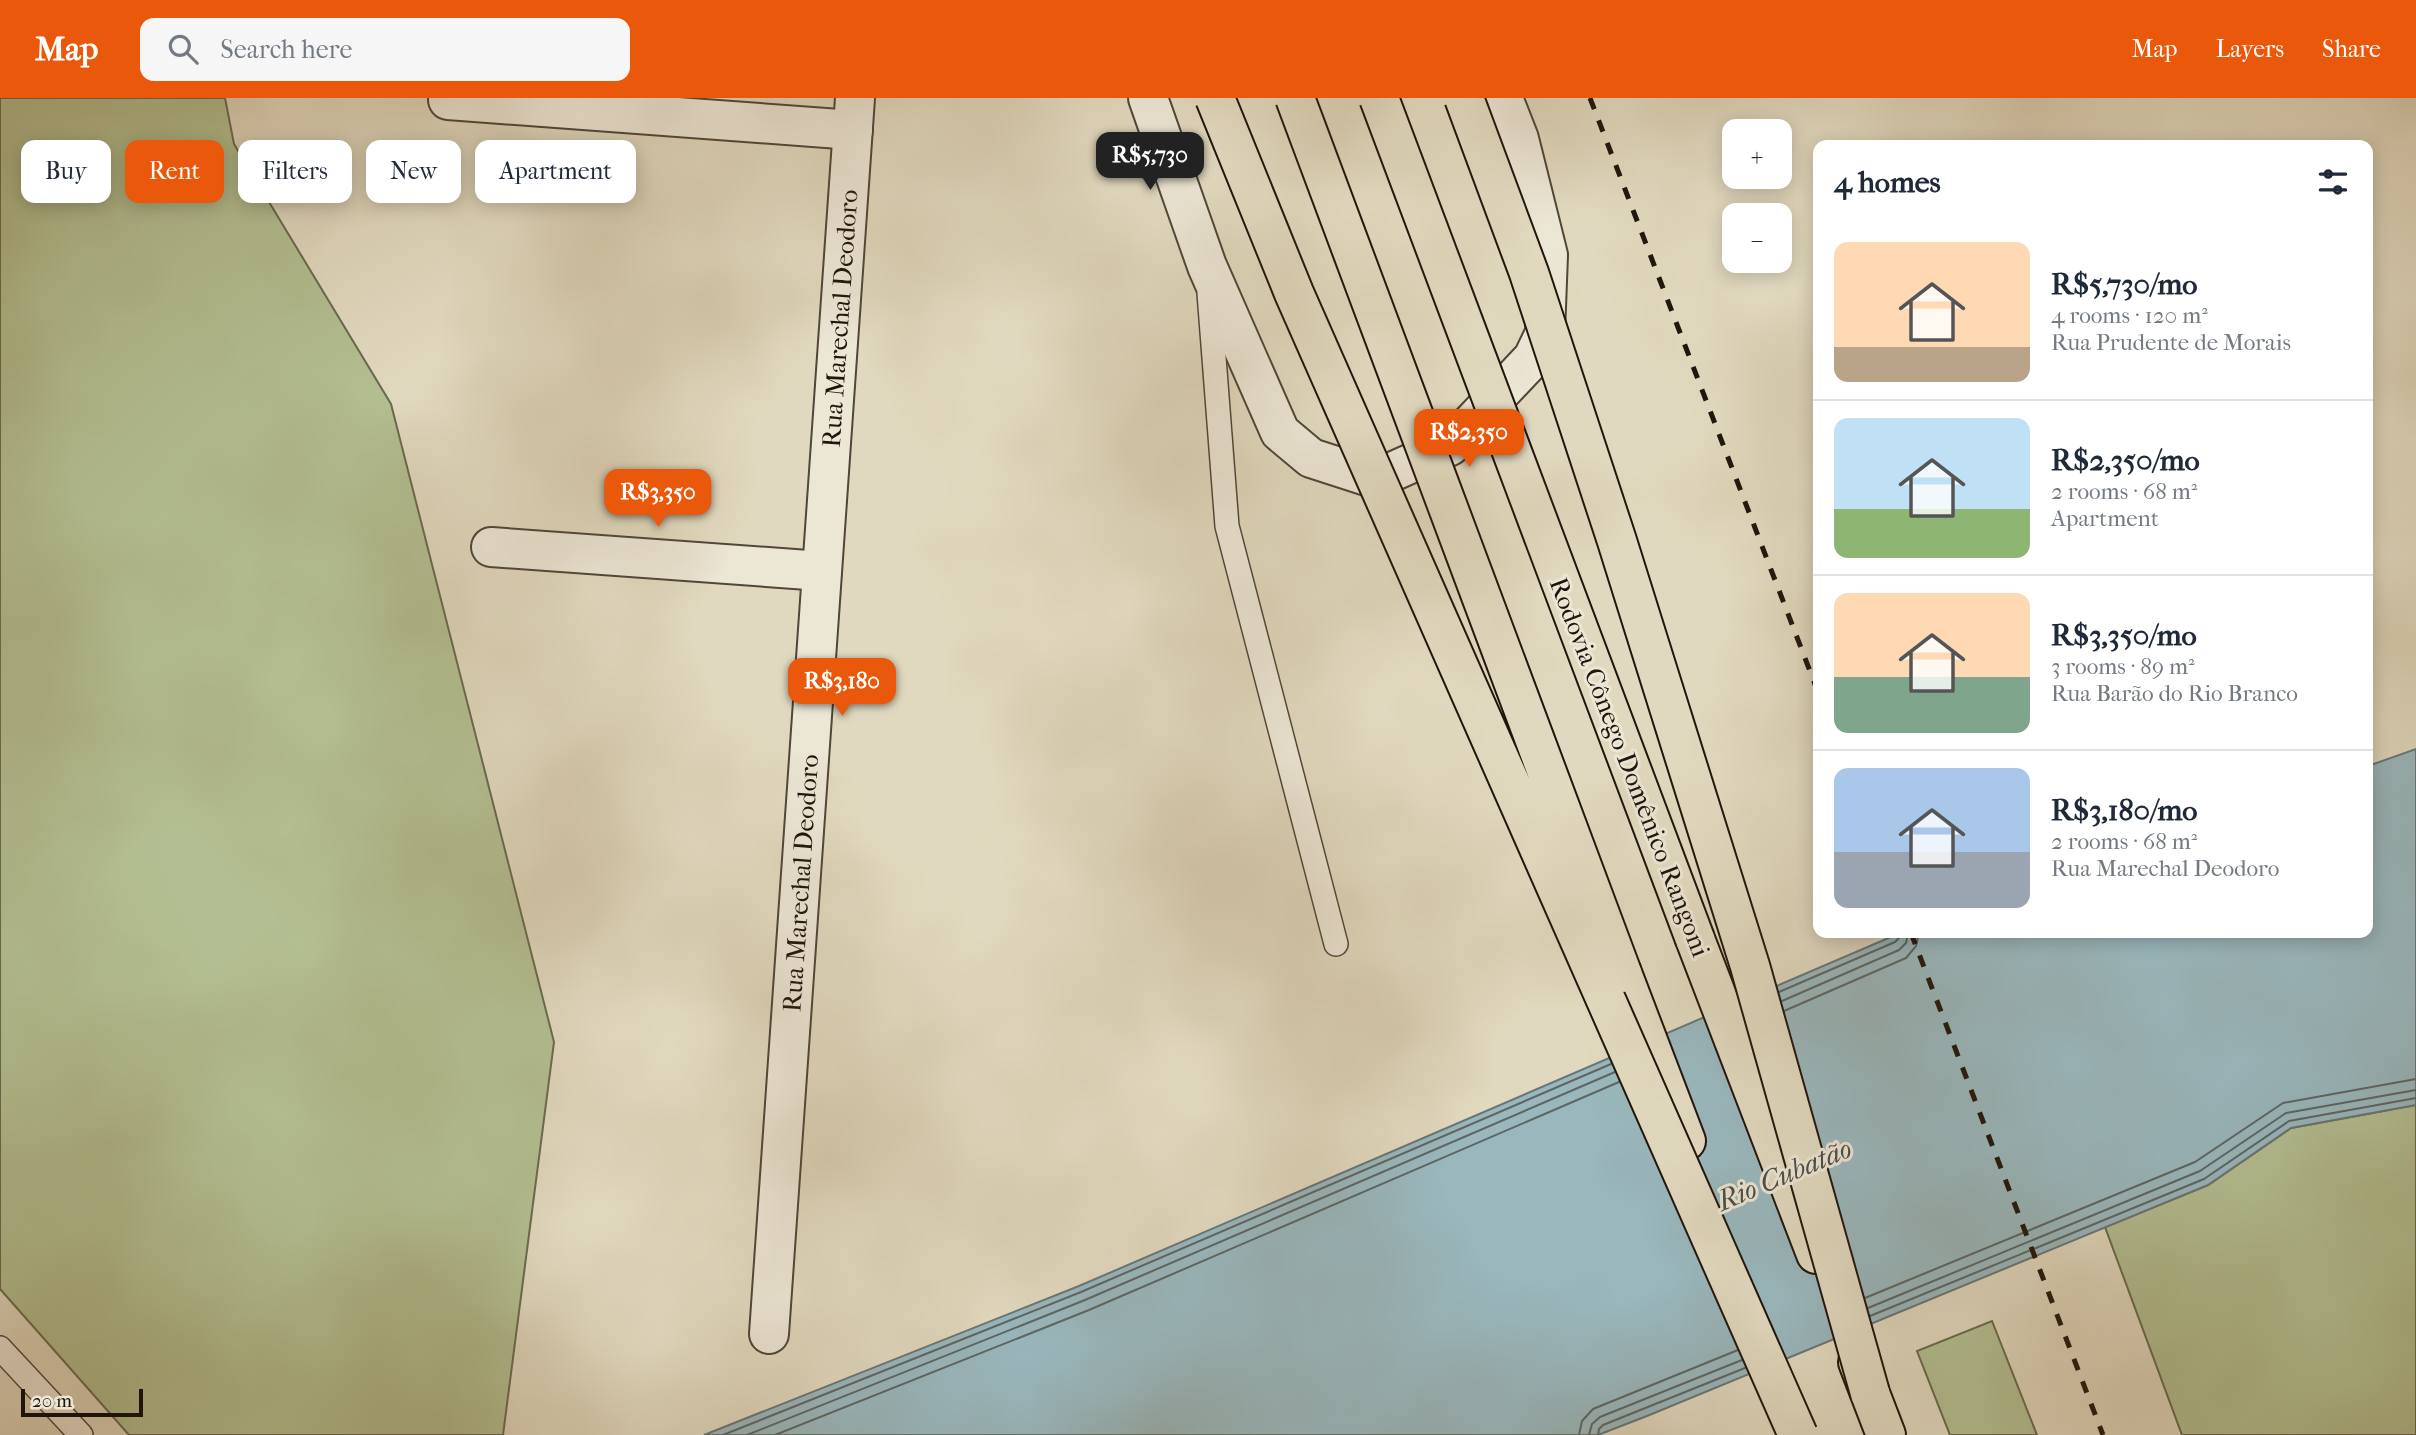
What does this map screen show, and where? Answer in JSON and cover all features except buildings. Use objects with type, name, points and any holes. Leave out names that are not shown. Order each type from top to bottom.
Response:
[{"type":"highway","points":[[1215,98],[1294,292],[1799,1435]]},
{"type":"highway","points":[[1295,98],[1622,973],[1799,1435]]},
{"type":"highway","name":"Rodovia Cônego Domênico Rangoni","points":[[1379,98],[1695,939],[1886,1435]]},
{"type":"highway","points":[[1464,98],[1529,273],[1617,541],[1742,940],[1870,1393]]},
{"type":"street","points":[[1149,98],[1207,266],[1280,432],[1311,458],[1376,479],[1450,446],[1533,358],[1545,334],[1548,255],[1519,139],[1503,98]]},
{"type":"street","points":[[448,100],[854,114]]},
{"type":"street","name":"Rua Marechal Deodoro","points":[[769,1334],[854,114]]},
{"type":"street","points":[[491,547],[822,571]]},
{"type":"lane","points":[[1207,266],[1227,526],[1336,944]]},
{"type":"lane","points":[[0,1348],[81,1435]]},
{"type":"green space","points":[[0,98],[225,98],[234,144],[238,151],[238,203],[270,203],[391,404],[554,1042],[503,1435],[129,1435],[0,1289]]},
{"type":"green space","points":[[2416,1105],[2416,1435],[2182,1435],[2105,1227],[2208,1185],[2291,1128]]},
{"type":"green space","points":[[1992,1321],[2037,1435],[1950,1435],[1917,1351]]},
{"type":"water","name":"Rio Cubatão","points":[[2416,749],[2416,1105],[2291,1128],[2208,1185],[1647,1416],[1598,1435],[704,1435],[1079,1286],[1888,938],[2373,938],[2373,764]]},
{"type":"railway","points":[[1590,98],[1813,679]]},
{"type":"railway","points":[[1913,938],[2103,1435]]}]
